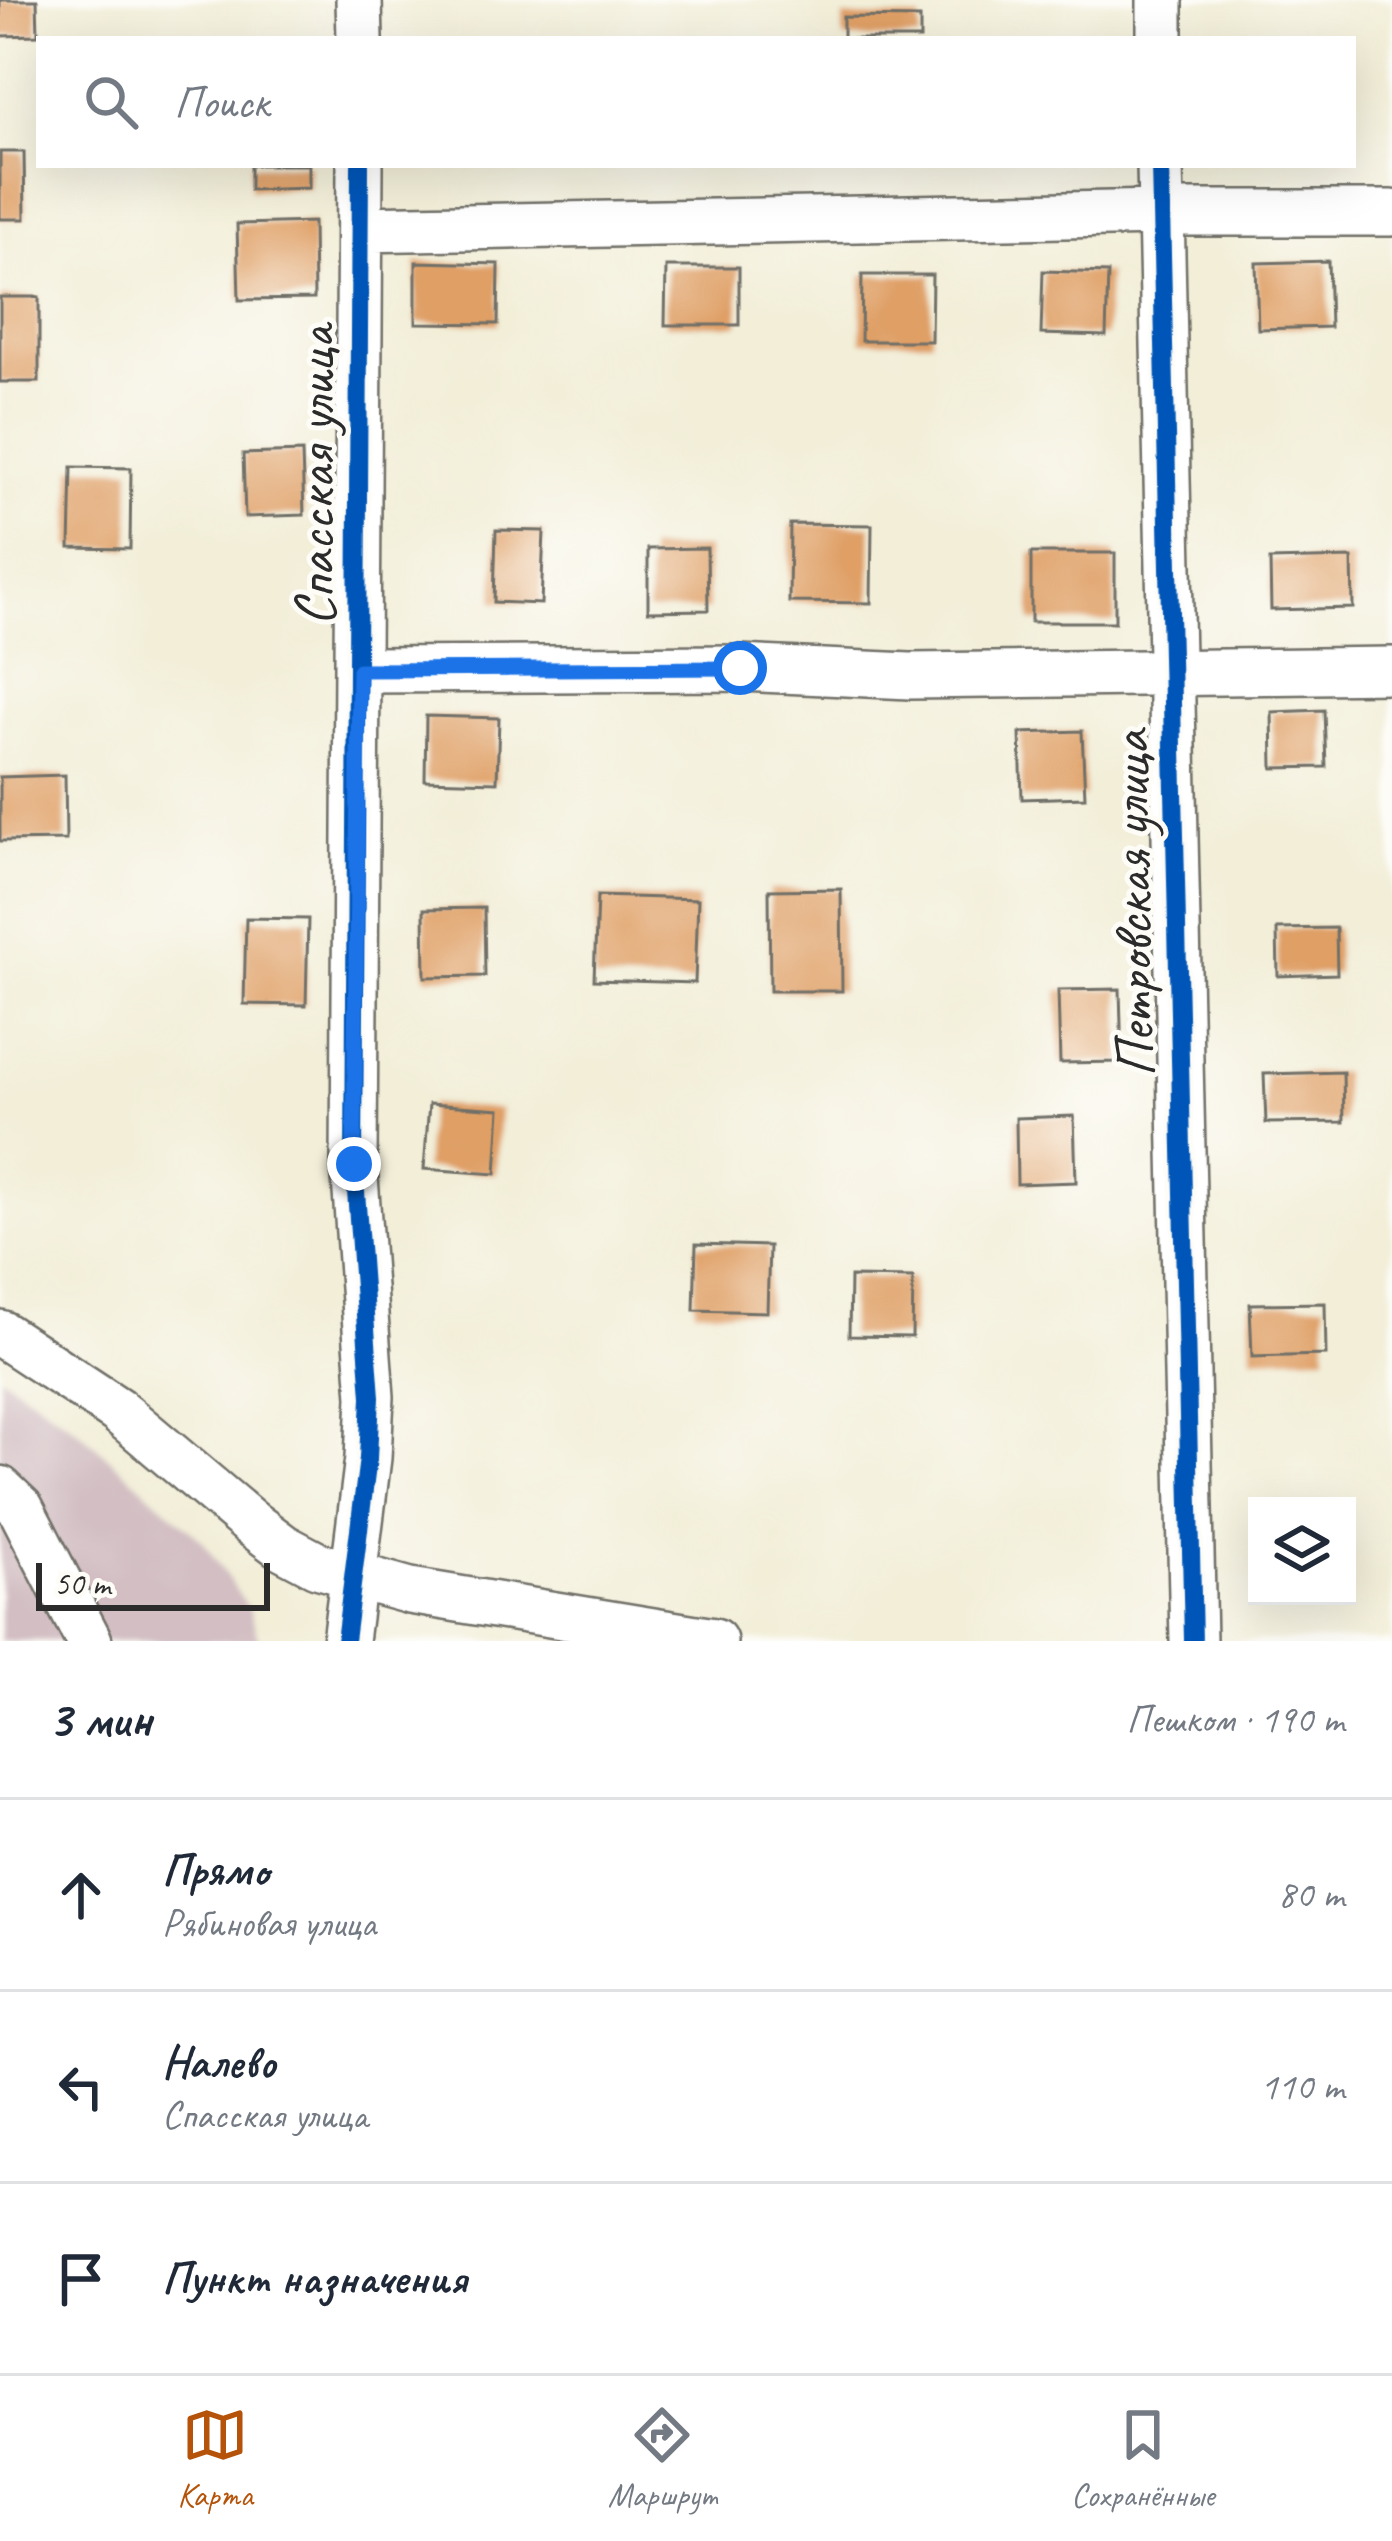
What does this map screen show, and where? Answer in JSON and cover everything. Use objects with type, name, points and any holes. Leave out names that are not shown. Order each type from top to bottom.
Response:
[{"type":"street","points":[[359,0],[359,36]]},
{"type":"street","points":[[1160,0],[1160,36]]},
{"type":"street","name":"Спасская улица","points":[[346,1641],[371,1397],[354,1164],[360,168]]},
{"type":"street","name":"Петровская улица","points":[[1160,168],[1192,1641]]},
{"type":"street","points":[[360,229],[1392,213]]},
{"type":"street","points":[[359,670],[740,668],[910,676],[1392,670]]},
{"type":"street","points":[[0,1334],[117,1409],[283,1547],[351,1578],[525,1626],[714,1641]]},
{"type":"street","points":[[0,1489],[21,1509],[89,1641]]},
{"type":"shaded area","points":[[0,1375],[78,1430],[203,1541],[250,1611],[259,1641],[0,1641]]},
{"type":"building","points":[[0,0],[37,0],[38,35],[0,36]]},
{"type":"building","points":[[843,17],[920,18],[920,36],[843,36]]},
{"type":"building","points":[[0,152],[24,152],[25,219],[0,219]]},
{"type":"building","points":[[250,168],[309,168],[309,188],[250,190]]},
{"type":"building","points":[[313,222],[314,299],[239,300],[237,224]]},
{"type":"building","points":[[1328,261],[1330,327],[1258,329],[1256,263]]},
{"type":"building","points":[[416,262],[499,264],[498,324],[416,323]]},
{"type":"building","points":[[666,267],[739,267],[739,325],[665,325]]},
{"type":"building","points":[[1043,271],[1108,273],[1106,336],[1041,334]]},
{"type":"building","points":[[862,275],[932,275],[931,341],[861,341]]},
{"type":"building","points":[[0,297],[39,297],[39,382],[0,382]]},
{"type":"building","points":[[302,452],[304,515],[245,517],[243,454]]},
{"type":"building","points":[[72,467],[131,468],[130,549],[70,548]]},
{"type":"building","points":[[790,524],[872,525],[871,603],[789,602]]},
{"type":"building","points":[[496,530],[544,531],[541,604],[494,602]]},
{"type":"building","points":[[707,548],[708,610],[648,611],[648,549]]},
{"type":"building","points":[[1031,553],[1115,553],[1115,622],[1031,622]]},
{"type":"building","points":[[1352,558],[1353,608],[1271,610],[1270,560]]},
{"type":"building","points":[[1324,710],[1326,767],[1273,768],[1272,712]]},
{"type":"building","points":[[426,716],[499,718],[497,782],[425,780]]},
{"type":"building","points":[[1082,731],[1085,797],[1022,799],[1020,733]]},
{"type":"building","points":[[65,775],[66,840],[0,841],[0,777]]},
{"type":"building","points":[[841,889],[842,991],[770,991],[769,890]]},
{"type":"building","points":[[597,896],[698,899],[695,983],[594,980]]},
{"type":"building","points":[[484,908],[485,976],[425,977],[424,909]]},
{"type":"building","points":[[246,918],[308,919],[306,1005],[244,1004]]},
{"type":"building","points":[[1336,928],[1337,974],[1278,976],[1277,929]]},
{"type":"building","points":[[1120,989],[1122,1062],[1060,1063],[1058,990]]},
{"type":"building","points":[[1343,1072],[1344,1122],[1266,1123],[1264,1074]]},
{"type":"building","points":[[429,1104],[500,1109],[496,1174],[424,1169]]},
{"type":"building","points":[[1074,1116],[1076,1182],[1017,1184],[1016,1118]]},
{"type":"building","points":[[696,1244],[769,1246],[767,1312],[694,1310]]},
{"type":"building","points":[[850,1277],[913,1278],[912,1337],[849,1336]]},
{"type":"building","points":[[1325,1303],[1326,1355],[1252,1357],[1250,1304]]},
{"type":"cycle path","points":[[345,1641],[371,1397],[354,1164],[360,168]]},
{"type":"cycle path","points":[[1160,168],[1193,1641]]},
{"type":"route","points":[[354,1164],[359,670],[740,668]]}]
